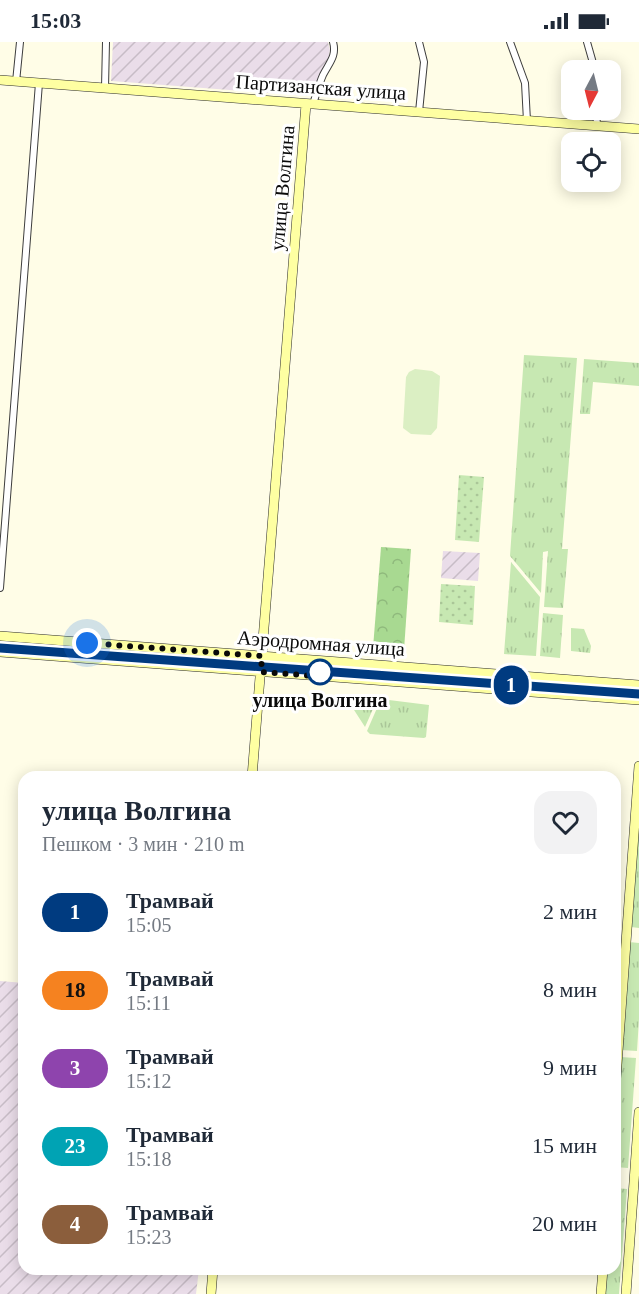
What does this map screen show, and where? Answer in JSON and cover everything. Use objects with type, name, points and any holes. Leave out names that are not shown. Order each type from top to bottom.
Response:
[{"type":"main road","name":"Партизанская улица","points":[[0,80],[639,129]]},
{"type":"main road","name":"улица Волгина","points":[[253,771],[310,104]]},
{"type":"main road","name":"Аэродромная улица","points":[[0,636],[639,685]]},
{"type":"main road","name":"Аэродромная улица","points":[[0,652],[639,700]]},
{"type":"main road","points":[[621,1010],[639,766]]},
{"type":"main road","points":[[626,1294],[639,1112]]},
{"type":"main road","points":[[211,1294],[213,1275]]},
{"type":"main road","points":[[601,1294],[603,1275]]},
{"type":"street","points":[[16,82],[20,42]]},
{"type":"street","points":[[105,88],[106,42]]},
{"type":"street","name":"улица Волгина","points":[[310,104],[331,62],[335,50],[333,42]]},
{"type":"street","points":[[419,42],[424,62],[419,112]]},
{"type":"street","points":[[510,42],[525,83],[527,121]]},
{"type":"street","points":[[587,42],[592,60]]},
{"type":"street","points":[[0,588],[39,83]]},
{"type":"street","points":[[597,120],[597,126]]},
{"type":"shaded area","points":[[113,42],[328,42],[330,50],[328,62],[308,96],[111,81]]},
{"type":"shaded area","points":[[443,551],[480,553],[478,581],[441,578]]},
{"type":"shaded area","points":[[0,981],[18,982],[18,1275],[198,1275],[196,1294],[0,1294]]},
{"type":"green space","points":[[524,355],[577,358],[562,549],[568,549],[563,608],[544,607],[548,551],[543,552],[541,593],[510,556]]},
{"type":"green space","points":[[584,359],[639,363],[639,386],[593,382],[590,414],[580,414]]},
{"type":"green space","points":[[415,369],[432,371],[440,376],[437,428],[431,435],[411,434],[403,428],[406,377]]},
{"type":"green space","points":[[459,475],[484,477],[479,542],[455,540]]},
{"type":"green space","points":[[381,547],[411,549],[404,650],[373,648]]},
{"type":"green space","points":[[511,562],[540,597],[536,656],[504,654]]},
{"type":"green space","points":[[441,584],[475,586],[473,625],[439,622]]},
{"type":"green space","points":[[543,613],[563,615],[560,658],[540,656]]},
{"type":"green space","points":[[571,628],[584,629],[591,646],[590,653],[571,651]]},
{"type":"green space","points":[[345,696],[377,700],[365,727]]},
{"type":"green space","points":[[381,699],[429,705],[426,737],[370,734],[367,731]]},
{"type":"green space","points":[[639,812],[639,928],[631,927]]},
{"type":"green space","points":[[629,942],[639,943],[637,1051],[621,1050]]},
{"type":"green space","points":[[621,1057],[636,1058],[628,1168],[621,1167]]},
{"type":"green space","points":[[621,1188],[627,1189],[621,1268]]},
{"type":"green space","points":[[605,1275],[620,1275],[619,1294],[603,1294]]},
{"type":"tram line","points":[[0,644],[639,691]]},
{"type":"tram line","name":"1","points":[[0,648],[639,694]]},
{"type":"place","name":"улица Волгина","points":[[320,672]]},
{"type":"route","points":[[87,643],[262,656],[261,672],[315,676],[320,672]]}]
